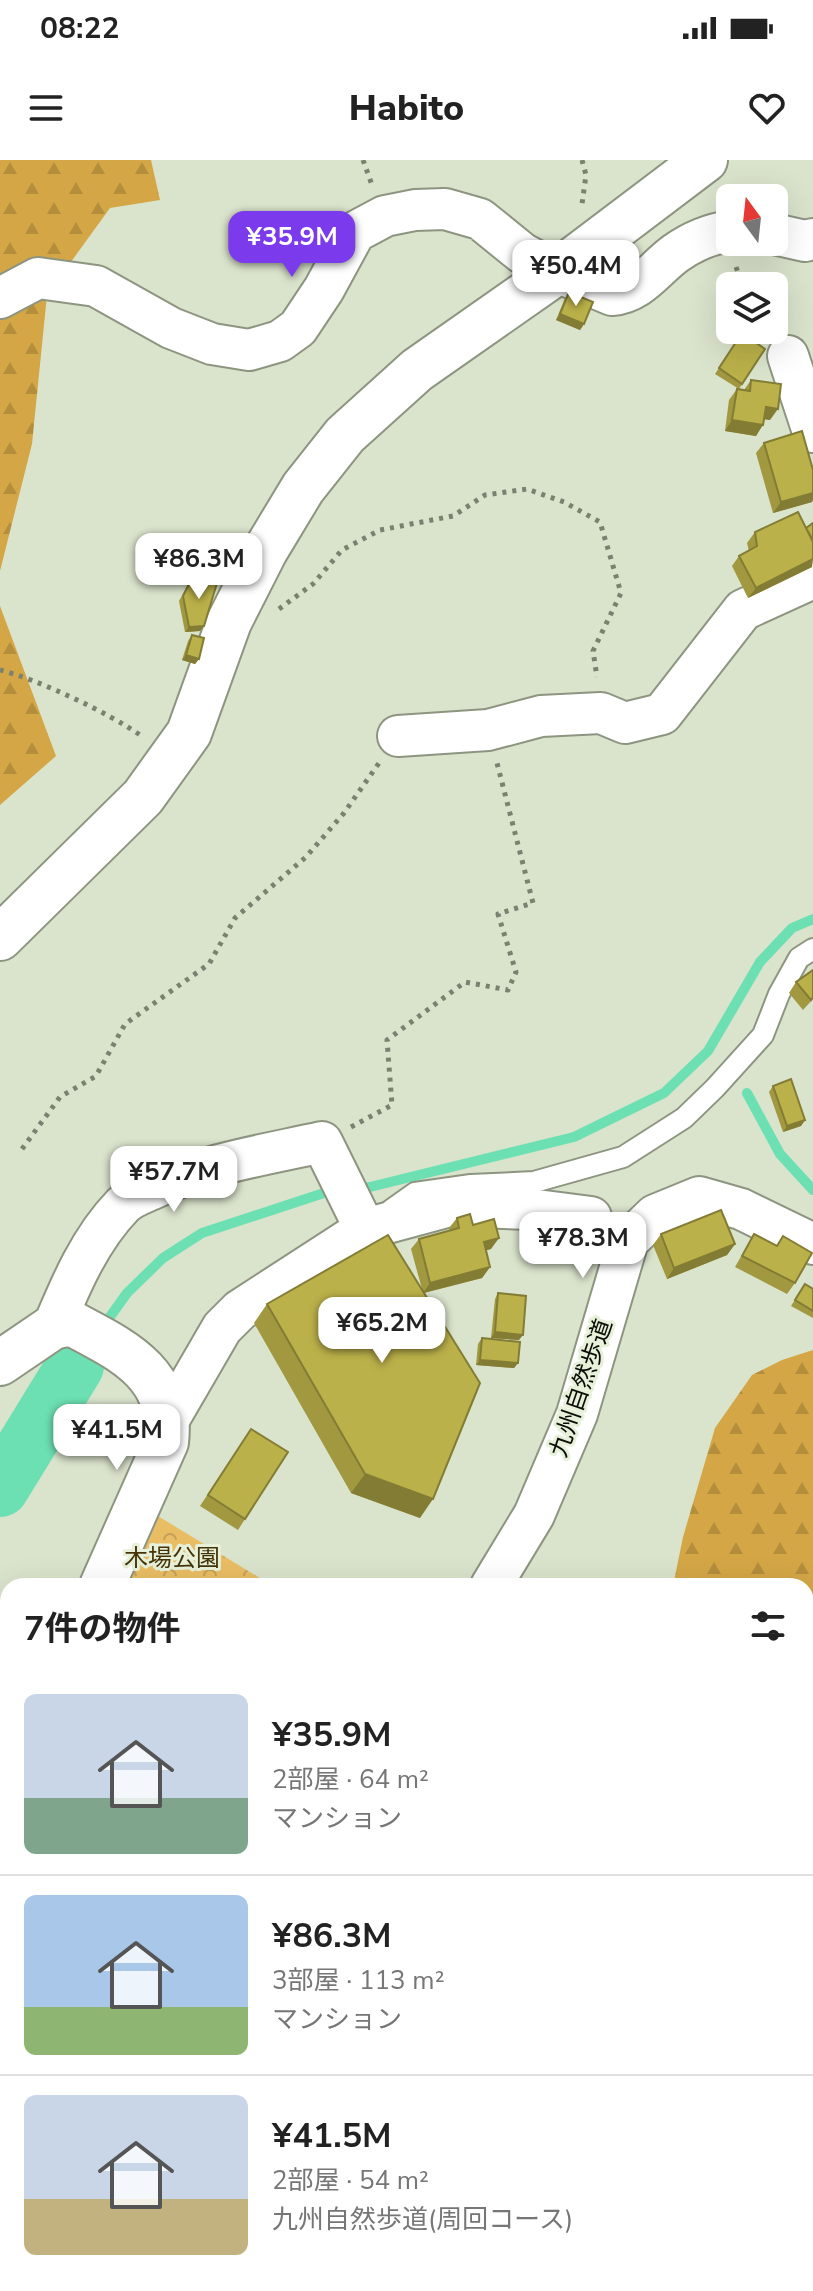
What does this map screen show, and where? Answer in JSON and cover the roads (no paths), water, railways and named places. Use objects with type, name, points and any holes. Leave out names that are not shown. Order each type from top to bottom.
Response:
[{"type":"street","points":[[0,938],[143,797],[189,733],[229,622],[265,551],[303,488],[345,435],[417,370],[557,272],[705,160]]},
{"type":"street","points":[[0,298],[38,278],[96,286],[171,328],[212,344],[249,350],[280,341],[298,328],[324,289],[355,232],[385,216],[415,210],[445,209],[480,219],[522,253],[557,272],[612,295],[622,294],[646,281],[676,253],[707,235],[716,233]]},
{"type":"street","points":[[788,237],[805,241],[813,239]]},
{"type":"street","points":[[788,356],[813,432]]},
{"type":"street","points":[[398,736],[488,730],[541,716],[601,713],[625,723],[662,714],[743,610],[813,578]]},
{"type":"street","points":[[0,1363],[62,1325],[71,1285],[97,1236],[126,1202],[171,1180],[237,1160],[322,1142],[365,1229]]},
{"type":"street","name":"九州自然歩道","points":[[496,1578],[534,1515],[577,1414],[628,1241],[655,1215],[699,1197],[741,1209],[813,1244]]},
{"type":"street","points":[[168,1421],[222,1328],[240,1310],[365,1229],[450,1206],[529,1209],[591,1217]]},
{"type":"street","points":[[62,1325],[125,1352],[143,1367],[160,1396],[168,1421],[166,1442],[157,1465],[106,1578]]},
{"type":"lane","points":[[365,1229],[415,1193],[471,1185],[534,1182],[623,1157],[684,1118],[715,1088],[763,1035],[779,994],[799,958],[813,949]]},
{"type":"waterway","points":[[356,1188],[574,1137],[664,1093],[708,1051],[760,962],[792,928],[813,919]]},
{"type":"waterway","points":[[747,1093],[780,1154],[813,1190]]},
{"type":"waterway","points":[[102,1328],[127,1293],[163,1258],[202,1233],[336,1189]]},
{"type":"waterway","points":[[75,1366],[91,1344]]},
{"type":"waterway","points":[[0,1488],[75,1366]]},
{"type":"park label","name":"木場公園","points":[[172,1558]]}]
